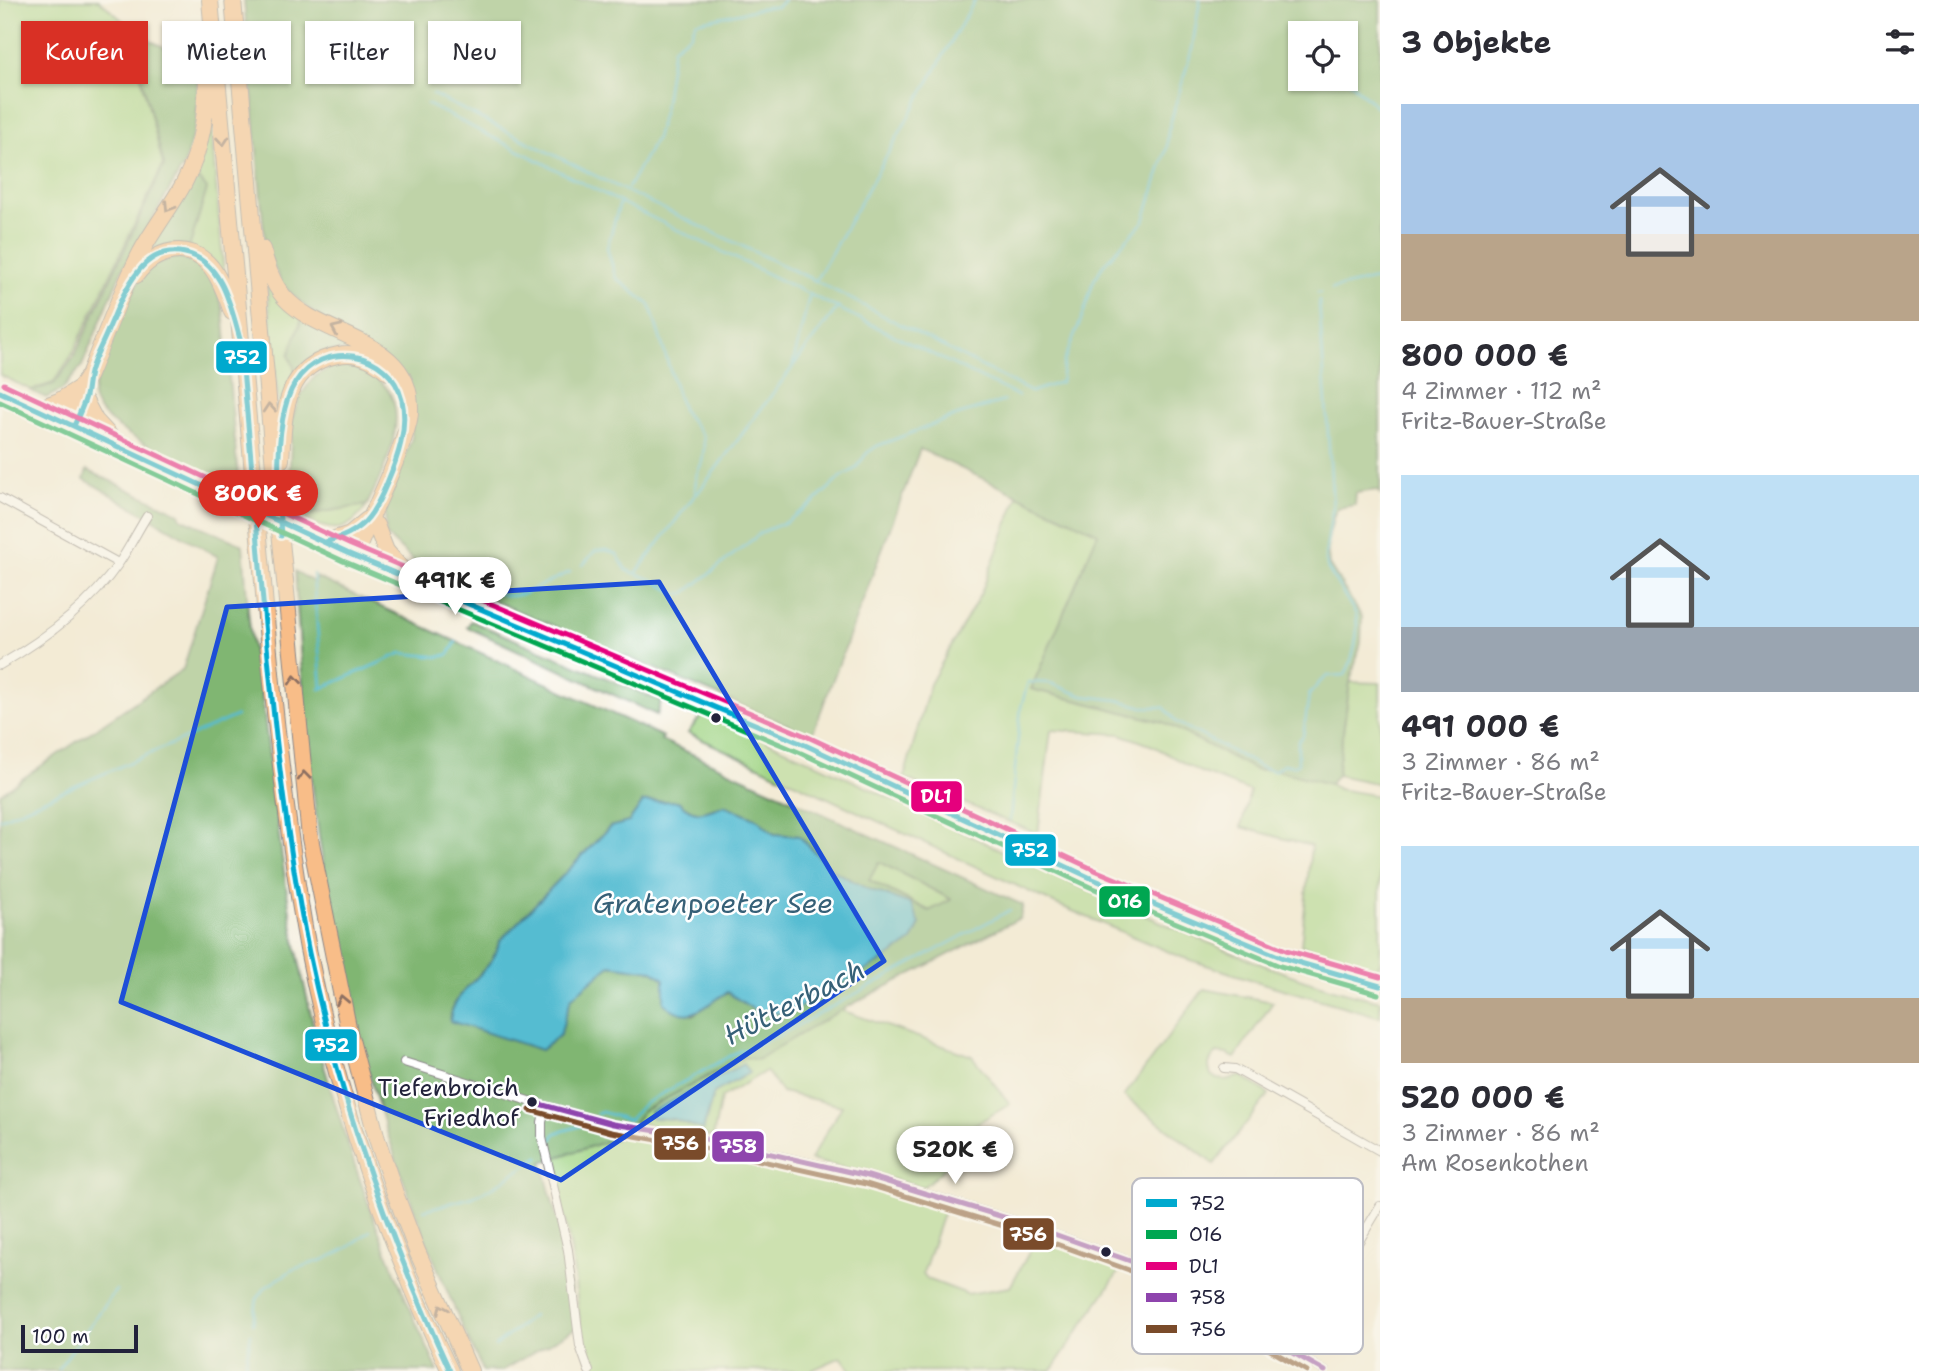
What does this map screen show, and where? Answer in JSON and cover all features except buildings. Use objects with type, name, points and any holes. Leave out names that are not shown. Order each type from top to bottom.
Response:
[{"type":"highway","points":[[69,424],[143,248],[184,183],[196,157],[207,99],[209,0]]},
{"type":"highway","points":[[209,0],[271,678],[290,840],[309,951],[326,1027],[357,1138],[400,1257],[450,1371]]},
{"type":"highway","points":[[233,0],[310,838],[349,1032],[377,1139],[417,1251],[470,1371]]},
{"type":"highway","points":[[252,208],[266,264],[285,298],[300,311],[378,351],[393,364],[402,377],[409,396],[410,414],[405,434],[359,558]]},
{"type":"highway","points":[[126,288],[141,268],[159,254],[173,251],[198,257],[211,267],[226,295],[240,339]]},
{"type":"highway","points":[[277,501],[289,395],[299,376],[310,365],[326,357],[343,354],[362,356],[386,370],[396,382],[402,398],[405,434]]},
{"type":"highway","points":[[37,409],[85,388]]},
{"type":"highway","points":[[85,388],[96,421],[121,447]]},
{"type":"highway","points":[[325,542],[350,534],[374,517]]},
{"type":"highway","points":[[374,517],[386,551],[412,580]]},
{"type":"main road","points":[[0,392],[359,558],[755,723],[1093,879],[1292,961],[1380,986]]},
{"type":"street","points":[[0,498],[118,563]]},
{"type":"street","points":[[0,665],[31,647],[64,622],[99,589],[146,516]]},
{"type":"street","points":[[404,1062],[613,1124],[701,1138],[868,1176],[1023,1223],[1132,1262]]},
{"type":"street","points":[[1224,1068],[1235,1069],[1380,1151]]},
{"type":"street","points":[[546,1106],[542,1138],[568,1250],[580,1346],[589,1371]]},
{"type":"street","points":[[1363,1234],[1380,1206]]},
{"type":"street","points":[[1294,1354],[1325,1371]]},
{"type":"highlighted area","points":[[659,582],[884,961],[561,1180],[121,1002],[227,607]]},
{"type":"green space","points":[[0,0],[99,0],[123,21],[21,21],[21,84],[143,84],[163,165],[72,355],[53,383],[31,390],[0,375]]},
{"type":"green space","points":[[244,0],[1380,0],[1380,494],[1377,490],[1356,493],[1355,505],[1338,508],[1327,543],[1329,565],[1362,617],[1361,643],[1350,682],[1337,775],[1330,784],[1277,770],[1256,770],[1163,722],[1031,689],[1098,533],[920,449],[812,735],[466,589],[420,567],[386,535],[385,511],[412,437],[408,378],[307,308],[282,285],[268,253],[251,84],[291,84],[291,21],[246,21]]},
{"type":"green space","points":[[148,39],[162,46],[162,84],[198,84],[197,119],[184,165],[121,272],[82,366],[62,390],[46,398],[31,391],[54,384],[74,357],[164,165],[143,84],[148,84]]},
{"type":"green space","points":[[210,116],[225,286],[189,248],[207,189],[195,174]]},
{"type":"green space","points":[[195,174],[207,189],[189,248],[156,249],[151,242]]},
{"type":"green space","points":[[177,257],[204,269],[217,290],[223,310],[239,487],[132,436],[112,423],[99,409],[93,396],[105,356],[136,285],[148,270],[165,260]]},
{"type":"green space","points":[[266,275],[302,318],[296,372],[280,418]]},
{"type":"green space","points":[[302,318],[348,339],[348,350],[319,355],[296,372],[289,355]]},
{"type":"green space","points":[[334,365],[361,368],[383,384],[392,397],[395,411],[392,444],[367,505],[297,516],[289,487],[292,419],[300,396],[314,377]]},
{"type":"green space","points":[[87,470],[179,513],[181,518],[243,545],[250,633],[261,691],[275,808],[302,977],[349,1149],[391,1262],[438,1371],[0,1371],[0,794],[183,669],[218,557],[84,479]]},
{"type":"green space","points":[[1018,496],[1099,533],[1031,689],[1163,722],[1256,770],[1277,770],[1330,784],[1338,789],[1380,796],[1380,963],[1377,968],[1339,960],[1301,945],[1311,846],[1241,827],[1250,791],[1198,771],[1153,746],[1120,734],[1051,730],[1038,834],[904,778],[930,684],[981,593]]},
{"type":"green space","points":[[367,505],[359,516],[343,527],[328,528],[297,516]]},
{"type":"green space","points":[[295,571],[315,583],[316,577],[663,737],[661,740],[1023,905],[1020,918],[841,1010],[757,1060],[744,1057],[643,1111],[624,1136],[542,1162],[565,1250],[576,1328],[501,1371],[483,1371],[446,1290],[398,1166],[359,1038],[323,865],[308,747]],"holes":[[[678,801],[694,812],[724,805],[756,818],[774,834],[799,836],[832,870],[868,889],[756,1011],[727,992],[693,1015],[664,1003],[664,979],[653,971],[610,965],[570,998],[560,1035],[541,1050],[450,1020],[458,999],[490,963],[499,942],[610,827],[629,822],[643,802]],[[879,862],[951,899],[951,900],[929,911],[869,880]]]},
{"type":"green space","points":[[471,621],[661,701],[657,715],[467,627]]},
{"type":"green space","points":[[1350,682],[1380,683],[1380,784],[1337,775]]},
{"type":"green space","points":[[704,712],[1032,865],[1200,939],[1288,974],[1380,1001],[1380,1017],[1181,957],[1056,904],[688,733]]},
{"type":"green space","points":[[879,861],[952,900],[930,911],[869,880]]},
{"type":"green space","points":[[1204,989],[1273,1002],[1235,1058],[1217,1053],[1210,1063],[1211,1075],[1217,1079],[1242,1076],[1269,1094],[1214,1164],[1124,1096]]},
{"type":"green space","points":[[841,1010],[972,1056],[1010,1104],[954,1137],[944,1169],[923,1187],[810,1160],[842,1106],[782,1092],[766,1071],[721,1098],[713,1137],[634,1122],[643,1111],[744,1057],[758,1059]]},
{"type":"green space","points":[[624,1136],[867,1182],[946,1205],[923,1273],[927,1279],[967,1294],[1010,1287],[1038,1236],[1122,1267],[1051,1371],[852,1371],[841,1357],[810,1371],[593,1371],[583,1346],[571,1250],[552,1158]]},
{"type":"water","name":"Gratenpoeter See","points":[[678,801],[694,812],[724,805],[756,818],[774,834],[799,836],[832,870],[868,889],[911,904],[920,924],[912,941],[884,960],[791,1012],[768,1014],[756,1011],[727,992],[696,1012],[681,1013],[664,1003],[664,979],[653,971],[610,965],[571,998],[560,1035],[541,1050],[450,1021],[452,1009],[458,999],[490,963],[499,942],[610,827],[629,822],[643,802]]},
{"type":"water","points":[[743,1064],[749,1073],[714,1093],[703,1130],[674,1119],[652,1118],[650,1112]]},
{"type":"waterway","points":[[628,188],[656,138],[664,109],[673,48],[691,34],[696,22],[777,7],[784,0]]},
{"type":"waterway","points":[[816,280],[975,0]]},
{"type":"waterway","points":[[432,94],[626,191],[816,281],[1031,392],[1061,382],[1064,361],[1094,280],[1104,264],[1144,221],[1167,147],[1168,131],[1192,49],[1200,0]]},
{"type":"waterway","points":[[1358,89],[1380,110]]},
{"type":"waterway","points":[[427,104],[620,202],[1018,396]]},
{"type":"waterway","points":[[620,202],[607,248],[616,278],[650,305],[682,409],[703,436],[704,448],[696,476],[695,495],[637,572]]},
{"type":"waterway","points":[[1332,289],[1380,278]]},
{"type":"waterway","points":[[697,494],[792,368],[810,293]]},
{"type":"waterway","name":"Hütterbach","points":[[1010,820],[1021,707],[1028,682],[1050,683],[1083,696],[1118,700],[1143,707],[1164,707],[1176,722],[1263,768],[1274,771],[1283,764],[1294,766],[1298,763],[1298,741],[1303,736],[1309,695],[1328,676],[1345,675],[1351,661],[1357,629],[1356,614],[1328,569],[1325,557],[1333,506],[1319,301]]},
{"type":"waterway","points":[[793,366],[838,307]]},
{"type":"waterway","points":[[583,565],[595,551],[606,550],[617,554],[626,570],[653,580],[677,594],[685,593],[762,532],[786,522],[813,503],[841,477],[855,469],[867,453],[877,446],[958,415],[1004,401]]},
{"type":"waterway","points":[[483,590],[510,596],[523,594],[570,572]]},
{"type":"waterway","points":[[313,574],[322,688]]},
{"type":"waterway","points":[[320,689],[402,653],[440,657],[449,654],[456,642]]},
{"type":"waterway","points":[[0,819],[236,716]]},
{"type":"waterway","name":"Hütterbach","points":[[597,1114],[602,1112],[629,1120],[644,1104],[737,1052],[778,1036],[1010,910]]},
{"type":"waterway","name":"Hütterbach","points":[[549,1144],[556,1133],[586,1123]]},
{"type":"waterway","name":"Hütterbach","points":[[424,1210],[473,1197],[539,1157]]},
{"type":"waterway","name":"Hütterbach","points":[[253,1323],[257,1299],[266,1287],[294,1269],[326,1259],[349,1247],[370,1231]]},
{"type":"waterway","points":[[58,1369],[116,1290]]},
{"type":"waterway","points":[[495,1346],[533,1316]]},
{"type":"waterway","name":"Hütterbach","points":[[244,1371],[251,1334]]},
{"type":"transit line","name":"752","points":[[74,426],[85,400],[95,359],[135,276],[156,256],[169,252],[185,253],[208,265],[223,287],[240,339],[275,724],[295,877],[309,953],[335,1061],[367,1166],[406,1270],[450,1371]]},
{"type":"transit line","name":"752","points":[[281,536],[279,457],[288,397],[307,369],[321,360],[354,356],[370,361],[384,370],[395,383],[404,411],[403,432],[391,473],[371,514],[348,534],[325,542]]},
{"type":"transit line","name":"DL1","points":[[4,384],[351,545],[808,737],[1097,871],[1286,950],[1380,977]]},
{"type":"transit line","name":"752","points":[[0,392],[347,553],[805,745],[1093,879],[1283,958],[1380,986]]},
{"type":"transit line","name":"O16","points":[[0,402],[343,561],[801,753],[1090,887],[1280,966],[1378,994]]},
{"type":"transit line","name":"758","points":[[532,1102],[613,1124],[701,1138],[868,1176],[1023,1223],[1132,1262]]},
{"type":"transit line","name":"756","points":[[530,1110],[611,1132],[699,1147],[866,1184],[1020,1231],[1132,1272]]},
{"type":"transit line","name":"756","points":[[1277,1354],[1307,1371]]},
{"type":"transit line","name":"758","points":[[1295,1354],[1325,1371]]},
{"type":"place","name":"Tiefenbroich Friedhof","points":[[532,1102]]}]
